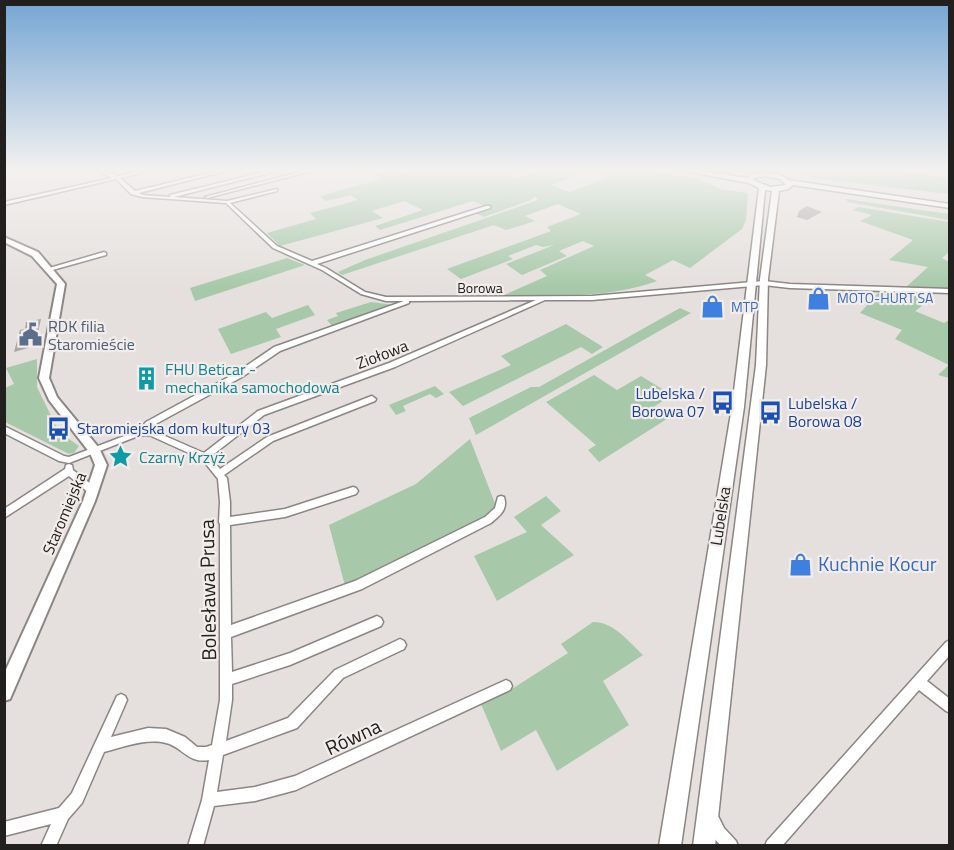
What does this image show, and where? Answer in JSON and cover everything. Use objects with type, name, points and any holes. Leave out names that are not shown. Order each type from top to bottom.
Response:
[{"type":"main road","name":"Lubelska","points":[[705,846],[764,337],[756,283],[761,209]]},
{"type":"main road","name":"Lubelska","points":[[670,846],[756,283],[772,209]]},
{"type":"main road","points":[[716,543],[728,541],[734,544],[739,552]]},
{"type":"street","name":"Borowa","points":[[234,209],[275,247],[314,263],[369,296],[411,300],[592,298],[756,283],[824,288],[950,291]]},
{"type":"street","points":[[314,263],[483,209]]},
{"type":"street","points":[[4,239],[26,247],[61,284],[45,362],[44,378],[53,398],[95,451]]},
{"type":"street","points":[[49,269],[104,254]]},
{"type":"street","name":"Ziołowa","points":[[205,457],[261,413],[392,365],[538,303],[542,299]]},
{"type":"street","points":[[4,514],[69,465],[95,451],[143,431],[149,424],[239,375],[277,349],[411,300]]},
{"type":"street","points":[[143,431],[156,434],[205,457],[220,473],[270,439],[372,399]]},
{"type":"street","points":[[4,429],[62,459],[93,491]]},
{"type":"street","name":"Staromiejska","points":[[4,693],[93,491],[101,465],[95,451]]},
{"type":"street","name":"Bolesława Prusa","points":[[195,846],[219,750],[226,680],[224,493],[220,473]]},
{"type":"street","points":[[224,522],[285,513],[353,491]]},
{"type":"street","points":[[226,633],[358,585],[395,569],[488,520],[500,510],[501,500]]},
{"type":"street","points":[[226,680],[290,659],[377,622]]},
{"type":"street","points":[[102,746],[148,735],[166,736],[180,742],[195,753],[206,754],[219,750],[292,723],[339,674],[400,645]]},
{"type":"street","points":[[772,846],[950,646]]},
{"type":"street","points":[[918,681],[950,707]]},
{"type":"street","name":"Równa","points":[[208,800],[255,794],[297,783],[506,686]]},
{"type":"street","points":[[48,846],[63,814],[77,798],[121,700]]},
{"type":"street","points":[[708,813],[719,833],[731,846]]},
{"type":"street","points":[[4,829],[63,814]]},
{"type":"green space","points":[[326,209],[379,209],[372,211],[383,218],[280,246],[267,233],[316,219],[310,213]]},
{"type":"green space","points":[[420,209],[448,209],[380,230],[375,226],[423,210]]},
{"type":"green space","points":[[487,209],[507,209],[484,217],[475,213]]},
{"type":"green space","points":[[513,209],[545,209],[525,216],[535,221],[506,230],[494,225],[342,275],[338,272],[365,260]]},
{"type":"green space","points":[[569,209],[747,209],[746,220],[742,229],[690,268],[673,260],[645,275],[657,281],[619,291],[561,296],[502,296],[547,276],[540,270],[594,246],[583,241],[559,251],[567,256],[522,275],[506,264],[554,245],[543,247],[536,245],[508,256],[513,259],[461,279],[447,269],[551,231],[547,227],[581,214]]},
{"type":"green space","points":[[868,209],[949,222],[949,252],[942,258],[949,262],[949,289],[905,288],[928,267],[889,260],[913,240],[860,221],[872,215],[853,210]]},
{"type":"green space","points":[[885,209],[912,209],[949,214],[949,220]]},
{"type":"green space","points":[[287,258],[305,265],[195,301],[190,288]]},
{"type":"green space","points":[[880,291],[915,292],[922,306],[915,311],[944,323],[949,320],[949,365],[895,339],[902,330],[860,313]]},
{"type":"green space","points":[[371,302],[394,305],[333,327],[327,320],[338,316],[336,313]]},
{"type":"green space","points":[[308,305],[315,315],[276,329],[281,337],[231,354],[218,329],[266,312],[272,318]]},
{"type":"green space","points":[[680,308],[691,313],[476,435],[469,418],[531,387],[539,387]]},
{"type":"green space","points":[[566,324],[603,347],[592,354],[581,347],[463,406],[449,392],[511,365],[501,356]]},
{"type":"green space","points":[[37,359],[37,387],[56,426],[53,428],[79,446],[74,453],[69,454],[5,422],[5,388],[14,384],[6,368]]},
{"type":"green space","points":[[949,365],[949,378],[938,375]]},
{"type":"green space","points":[[594,375],[617,390],[641,376],[672,395],[655,406],[670,417],[599,462],[588,450],[596,445],[546,402]]},
{"type":"green space","points":[[435,386],[444,394],[436,398],[430,394],[403,406],[406,411],[396,415],[389,405]]},
{"type":"green space","points":[[470,439],[496,506],[486,517],[345,586],[329,525],[416,484]]},
{"type":"green space","points":[[546,496],[561,511],[541,525],[574,555],[497,601],[474,556],[527,532],[514,517]]},
{"type":"green space","points":[[593,622],[608,625],[626,638],[643,655],[603,681],[629,725],[557,771],[536,730],[501,751],[481,704],[515,687],[568,653],[561,644]]},
{"type":"building","points":[[814,209],[822,212],[807,220],[797,217],[799,211]]},
{"type":"building","name":"RDK filia Staromieście","points":[[41,319],[35,346],[14,352],[20,330],[25,329],[26,322]]},
{"type":"place","name":"MOTO-HURT SA","points":[[819,298]]},
{"type":"place","name":"MTP","points":[[713,307]]},
{"type":"place","name":"RDK filia Staromieście","points":[[30,335]]},
{"type":"place","name":"FHU Beticar - mechanika samochodowa","points":[[147,378]]},
{"type":"place","name":"Lubelska / Borowa 07","points":[[723,402]]},
{"type":"place","name":"Lubelska / Borowa 08","points":[[770,412]]},
{"type":"place","name":"Staromiejska dom kultury 03","points":[[59,428]]},
{"type":"place","name":"Czarny Krzyż","points":[[121,457]]},
{"type":"place","name":"Kuchnie Kocur","points":[[800,564]]}]
